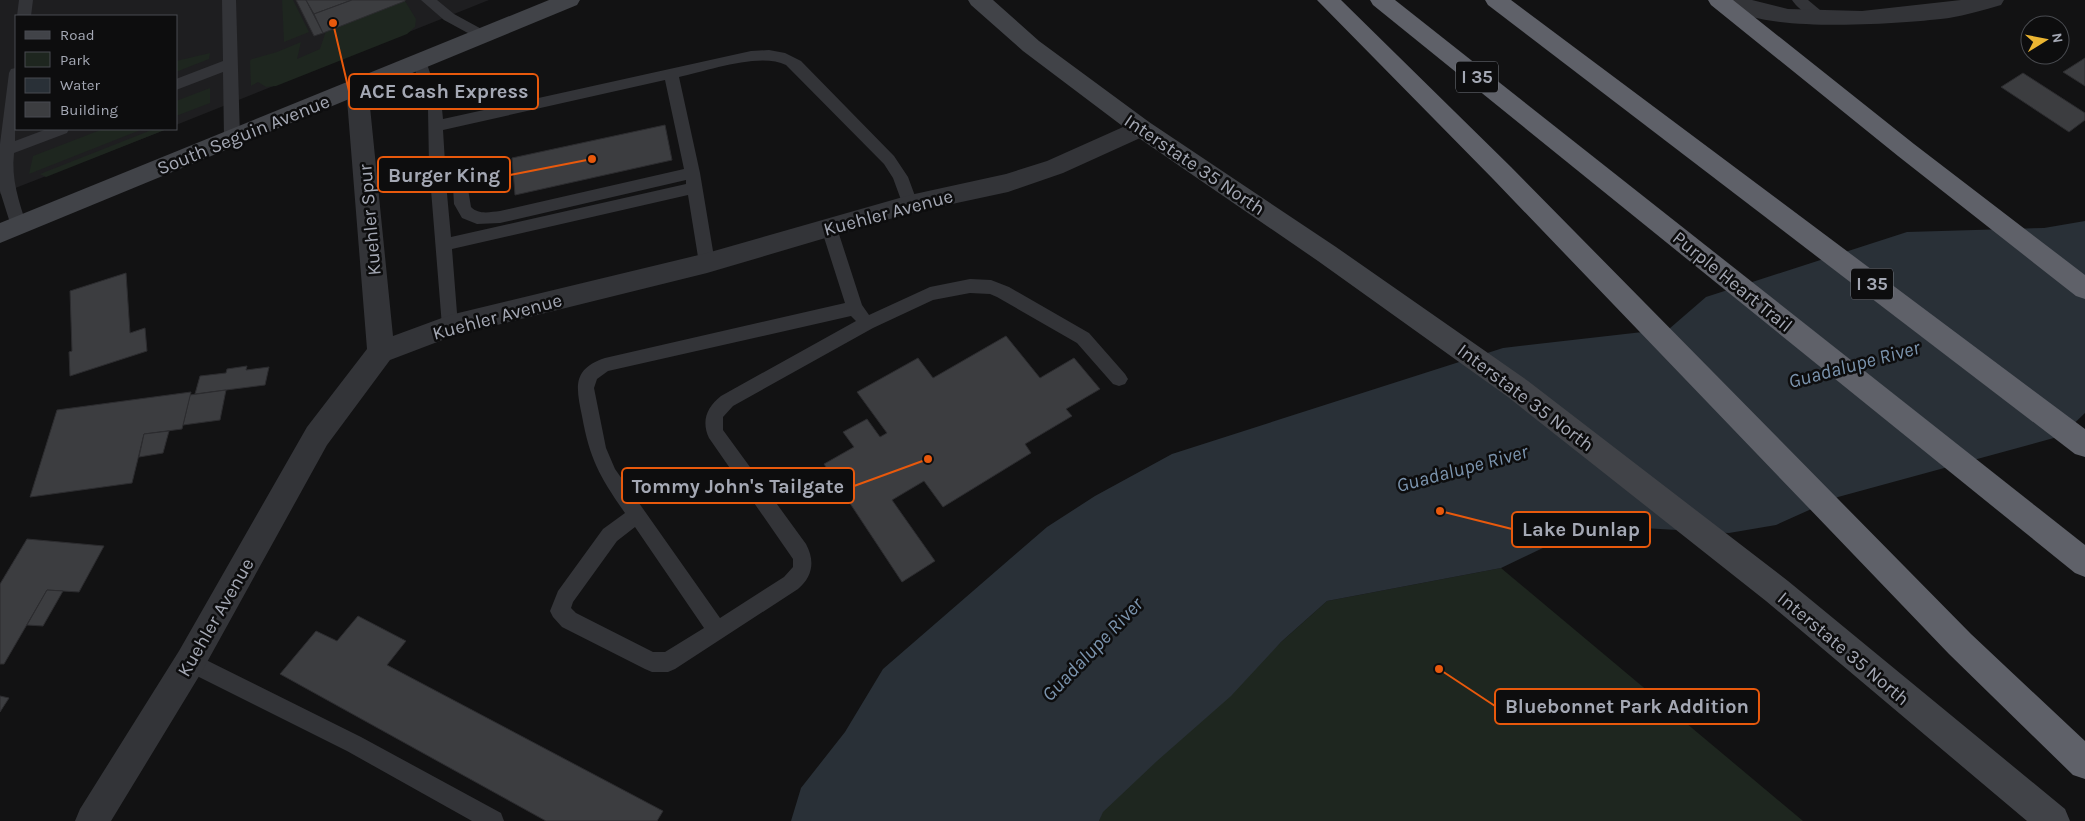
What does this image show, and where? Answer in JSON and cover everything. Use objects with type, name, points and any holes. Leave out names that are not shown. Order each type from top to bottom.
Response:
[{"type":"highway","points":[[1328,0],[1502,173],[1960,644],[2085,763]]},
{"type":"highway","name":"Purple Heart Trail","points":[[1382,0],[2085,562]]},
{"type":"highway","name":"I 35","points":[[1496,0],[2085,445]]},
{"type":"highway","points":[[1719,0],[1906,150],[2085,289]]},
{"type":"main road","name":"South Seguin Avenue","points":[[9,229],[569,0]]},
{"type":"main road","name":"Interstate 35 North","points":[[979,0],[1032,46],[1141,128],[1327,254],[1518,389],[1776,591],[2053,821]]},
{"type":"street","points":[[1734,0],[1751,8],[1788,16],[1819,15],[1862,18],[1950,10],[1994,0]]},
{"type":"street","name":"Kuehler Spur","points":[[357,87],[381,352]]},
{"type":"street","name":"Kuehler Avenue","points":[[92,821],[190,662],[317,436],[381,352],[450,326],[707,263],[910,204],[1008,183],[1055,167],[1141,128]]},
{"type":"lane","points":[[24,15],[26,0]]},
{"type":"lane","points":[[229,0],[232,138]]},
{"type":"lane","points":[[428,0],[449,17],[482,35]]},
{"type":"lane","points":[[1799,0],[1819,15]]},
{"type":"lane","points":[[436,126],[760,55],[776,56],[796,64],[889,160],[900,177],[910,204]]},
{"type":"lane","points":[[419,61],[433,100],[450,326]]},
{"type":"lane","points":[[178,84],[230,64]]},
{"type":"lane","points":[[671,74],[693,180],[707,263]]},
{"type":"lane","points":[[9,229],[5,165],[15,81]]},
{"type":"lane","points":[[6,150],[59,130]]},
{"type":"lane","points":[[437,165],[445,174],[459,184],[463,208],[467,214],[481,219],[693,180]]},
{"type":"lane","points":[[444,245],[693,180]]},
{"type":"lane","points":[[829,228],[855,308],[866,323]]},
{"type":"lane","points":[[636,515],[624,522],[610,535],[565,597],[560,610],[564,616],[652,662],[668,662],[718,631],[796,578],[800,573],[804,560],[799,550],[715,433],[713,420],[715,412],[727,401],[866,323],[930,294],[970,286],[991,287],[1004,292],[1083,338],[1119,379]]},
{"type":"lane","points":[[718,631],[608,474],[597,448],[585,388],[591,374],[605,365],[855,308]]},
{"type":"lane","points":[[190,662],[354,744],[493,821]]},
{"type":"shaded area","points":[[0,0],[489,0],[178,124],[178,15],[15,15],[15,130],[164,130],[0,194]]},
{"type":"green space","points":[[282,0],[293,0],[309,32],[284,42]]},
{"type":"green space","points":[[405,1],[416,19],[415,27],[407,34],[276,86],[266,87],[258,82],[251,86],[250,61],[252,59],[277,52],[301,42],[297,59],[320,49],[326,31]]},
{"type":"green space","points":[[210,53],[209,59],[178,71],[178,61]]},
{"type":"green space","points":[[210,88],[210,103],[178,115],[178,100]]},
{"type":"green space","points":[[100,130],[140,130],[29,174],[33,156]]},
{"type":"green space","points":[[151,130],[164,130],[46,177],[40,174]]},
{"type":"green space","points":[[1501,568],[1803,821],[1099,821],[1102,812],[1281,642],[1327,601]]},
{"type":"water","name":"Guadalupe River","points":[[2085,221],[2085,413],[2061,436],[1838,497],[1776,525],[1729,533],[1591,525],[1501,568],[1327,601],[1281,642],[1231,696],[1157,761],[1103,812],[1099,821],[791,821],[801,788],[845,732],[883,669],[1047,527],[1095,496],[1172,454],[1503,348],[1669,329],[1706,297],[1907,232],[2044,228]]},
{"type":"building","points":[[296,0],[306,0],[323,33],[314,36]]},
{"type":"building","points":[[306,0],[352,0],[314,14]]},
{"type":"building","points":[[352,0],[405,1],[323,33],[314,14]]},
{"type":"building","points":[[2085,58],[2085,86],[2063,72]]},
{"type":"building","points":[[2023,73],[2085,113],[2085,120],[2069,132],[2001,87]]},
{"type":"building","points":[[665,125],[672,160],[515,195],[512,158]]},
{"type":"building","points":[[126,273],[130,333],[145,328],[147,351],[70,376],[69,352],[72,351],[70,291]]},
{"type":"building","points":[[1006,336],[1040,378],[1074,358],[1100,389],[1066,409],[1072,416],[1025,444],[1031,453],[943,507],[924,481],[892,500],[935,561],[902,582],[824,464],[854,447],[843,432],[867,419],[880,437],[887,433],[857,392],[918,358],[933,378]]},
{"type":"building","points":[[247,366],[246,370],[269,367],[265,385],[195,394],[200,376],[226,373],[227,369]]},
{"type":"building","points":[[226,390],[220,420],[183,425],[190,395]]},
{"type":"building","points":[[191,392],[182,429],[144,434],[132,483],[30,497],[57,410]]},
{"type":"building","points":[[169,431],[163,453],[139,457],[144,434]]},
{"type":"building","points":[[27,539],[104,546],[79,592],[47,590],[4,664],[0,664],[0,584]]},
{"type":"building","points":[[47,590],[63,591],[43,626],[27,625]]},
{"type":"building","points":[[358,616],[406,641],[387,665],[663,811],[657,821],[546,821],[280,674],[316,631],[337,641]]},
{"type":"building","points":[[0,696],[9,698],[0,712]]},
{"type":"place","name":"ACE Cash Express","points":[[333,23]]},
{"type":"place","name":"Burger King","points":[[592,159]]},
{"type":"place","name":"Tommy John's Tailgate","points":[[928,459]]},
{"type":"place","name":"Lake Dunlap","points":[[1440,511]]},
{"type":"place","name":"Bluebonnet Park Addition","points":[[1439,669]]}]
